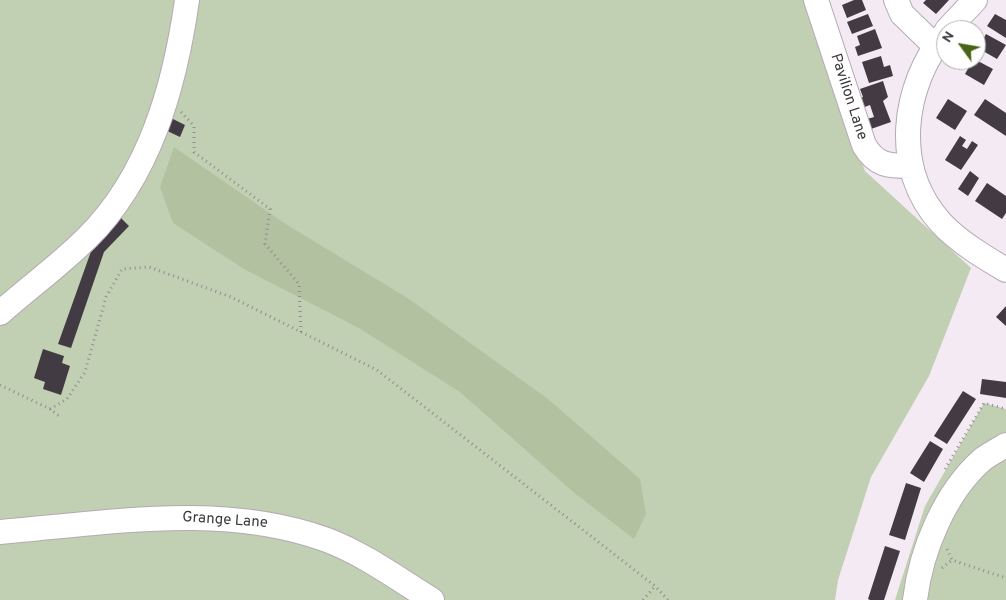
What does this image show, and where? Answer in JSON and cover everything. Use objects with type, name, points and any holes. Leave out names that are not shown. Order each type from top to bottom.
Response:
[{"type":"street","points":[[0,313],[87,238],[129,186],[152,141],[166,98],[187,0]]},
{"type":"street","name":"Pavilion Lane","points":[[816,0],[869,155],[878,163],[888,166],[911,166]]},
{"type":"street","points":[[896,0],[902,14],[936,32]]},
{"type":"street","points":[[957,20],[975,0]]},
{"type":"street","points":[[936,46],[924,64],[907,119],[907,141],[911,166],[927,204],[942,224],[967,245],[1006,270]]},
{"type":"street","points":[[915,600],[926,552],[946,508],[970,472],[984,459],[1006,445]]},
{"type":"street","name":"Grange Lane","points":[[0,532],[163,518],[222,518],[278,525],[328,540],[358,555],[432,600]]},
{"type":"path","points":[[166,98],[194,126],[194,152],[270,209],[265,244],[299,284],[301,332]]},
{"type":"path","points":[[50,409],[67,400],[86,372],[106,296],[122,269],[148,267],[231,297],[377,370],[655,586],[668,600]]},
{"type":"path","points":[[0,385],[50,409],[59,416]]},
{"type":"path","points":[[948,542],[947,550],[952,560],[1006,578]]},
{"type":"path","points":[[643,600],[655,586]]},
{"type":"green space","points":[[0,0],[808,0],[865,171],[971,268],[929,376],[871,477],[838,580],[835,600],[0,600]]},
{"type":"green space","points":[[174,147],[284,223],[409,299],[548,399],[640,479],[646,514],[634,539],[572,491],[460,392],[359,328],[244,269],[173,223],[160,187]]},
{"type":"green space","points":[[984,403],[1006,409],[1006,436],[984,450],[911,600],[895,600],[925,506]]},
{"type":"green space","points":[[1006,453],[1006,600],[923,600],[952,510],[959,496]]},
{"type":"building","points":[[854,0],[862,0],[866,10],[847,18],[842,5]]},
{"type":"building","points":[[926,0],[949,0],[936,14],[923,3]]},
{"type":"building","points":[[868,14],[873,26],[852,34],[847,22]]},
{"type":"building","points":[[995,14],[1006,20],[1006,38],[987,26]]},
{"type":"building","points":[[875,29],[882,48],[858,56],[855,47],[860,45],[857,36]]},
{"type":"building","points":[[986,34],[1006,45],[997,59],[986,53]]},
{"type":"building","points":[[881,56],[884,67],[890,65],[893,76],[869,83],[862,62]]},
{"type":"building","points":[[986,65],[993,69],[984,85],[965,74],[967,70],[986,70]]},
{"type":"building","points":[[883,81],[888,97],[883,101],[891,122],[871,129],[867,119],[874,117],[870,105],[862,108],[859,99],[863,97],[860,89]]},
{"type":"building","points":[[948,99],[967,111],[955,130],[936,118]]},
{"type":"building","points":[[985,99],[1006,113],[1006,136],[974,115]]},
{"type":"building","points":[[167,116],[185,125],[180,137],[161,128]]},
{"type":"building","points":[[960,136],[966,140],[962,146],[967,149],[972,141],[978,145],[961,170],[945,160]]},
{"type":"building","points":[[970,171],[979,178],[968,196],[958,189]]},
{"type":"building","points":[[987,183],[1006,196],[1006,213],[1002,219],[975,201]]},
{"type":"building","points":[[119,216],[129,226],[104,252],[71,348],[58,344],[94,243]]},
{"type":"building","points":[[1006,306],[1006,326],[996,317]]},
{"type":"building","points":[[43,349],[64,356],[62,363],[70,366],[61,395],[43,389],[45,382],[34,378]]},
{"type":"building","points":[[982,379],[1006,382],[1006,398],[980,394]]},
{"type":"building","points":[[963,391],[976,399],[947,444],[934,436]]},
{"type":"building","points":[[930,441],[943,449],[924,482],[910,473]]},
{"type":"building","points":[[906,483],[921,488],[905,540],[889,535]]},
{"type":"building","points":[[885,546],[900,551],[884,600],[870,600],[868,599]]}]
